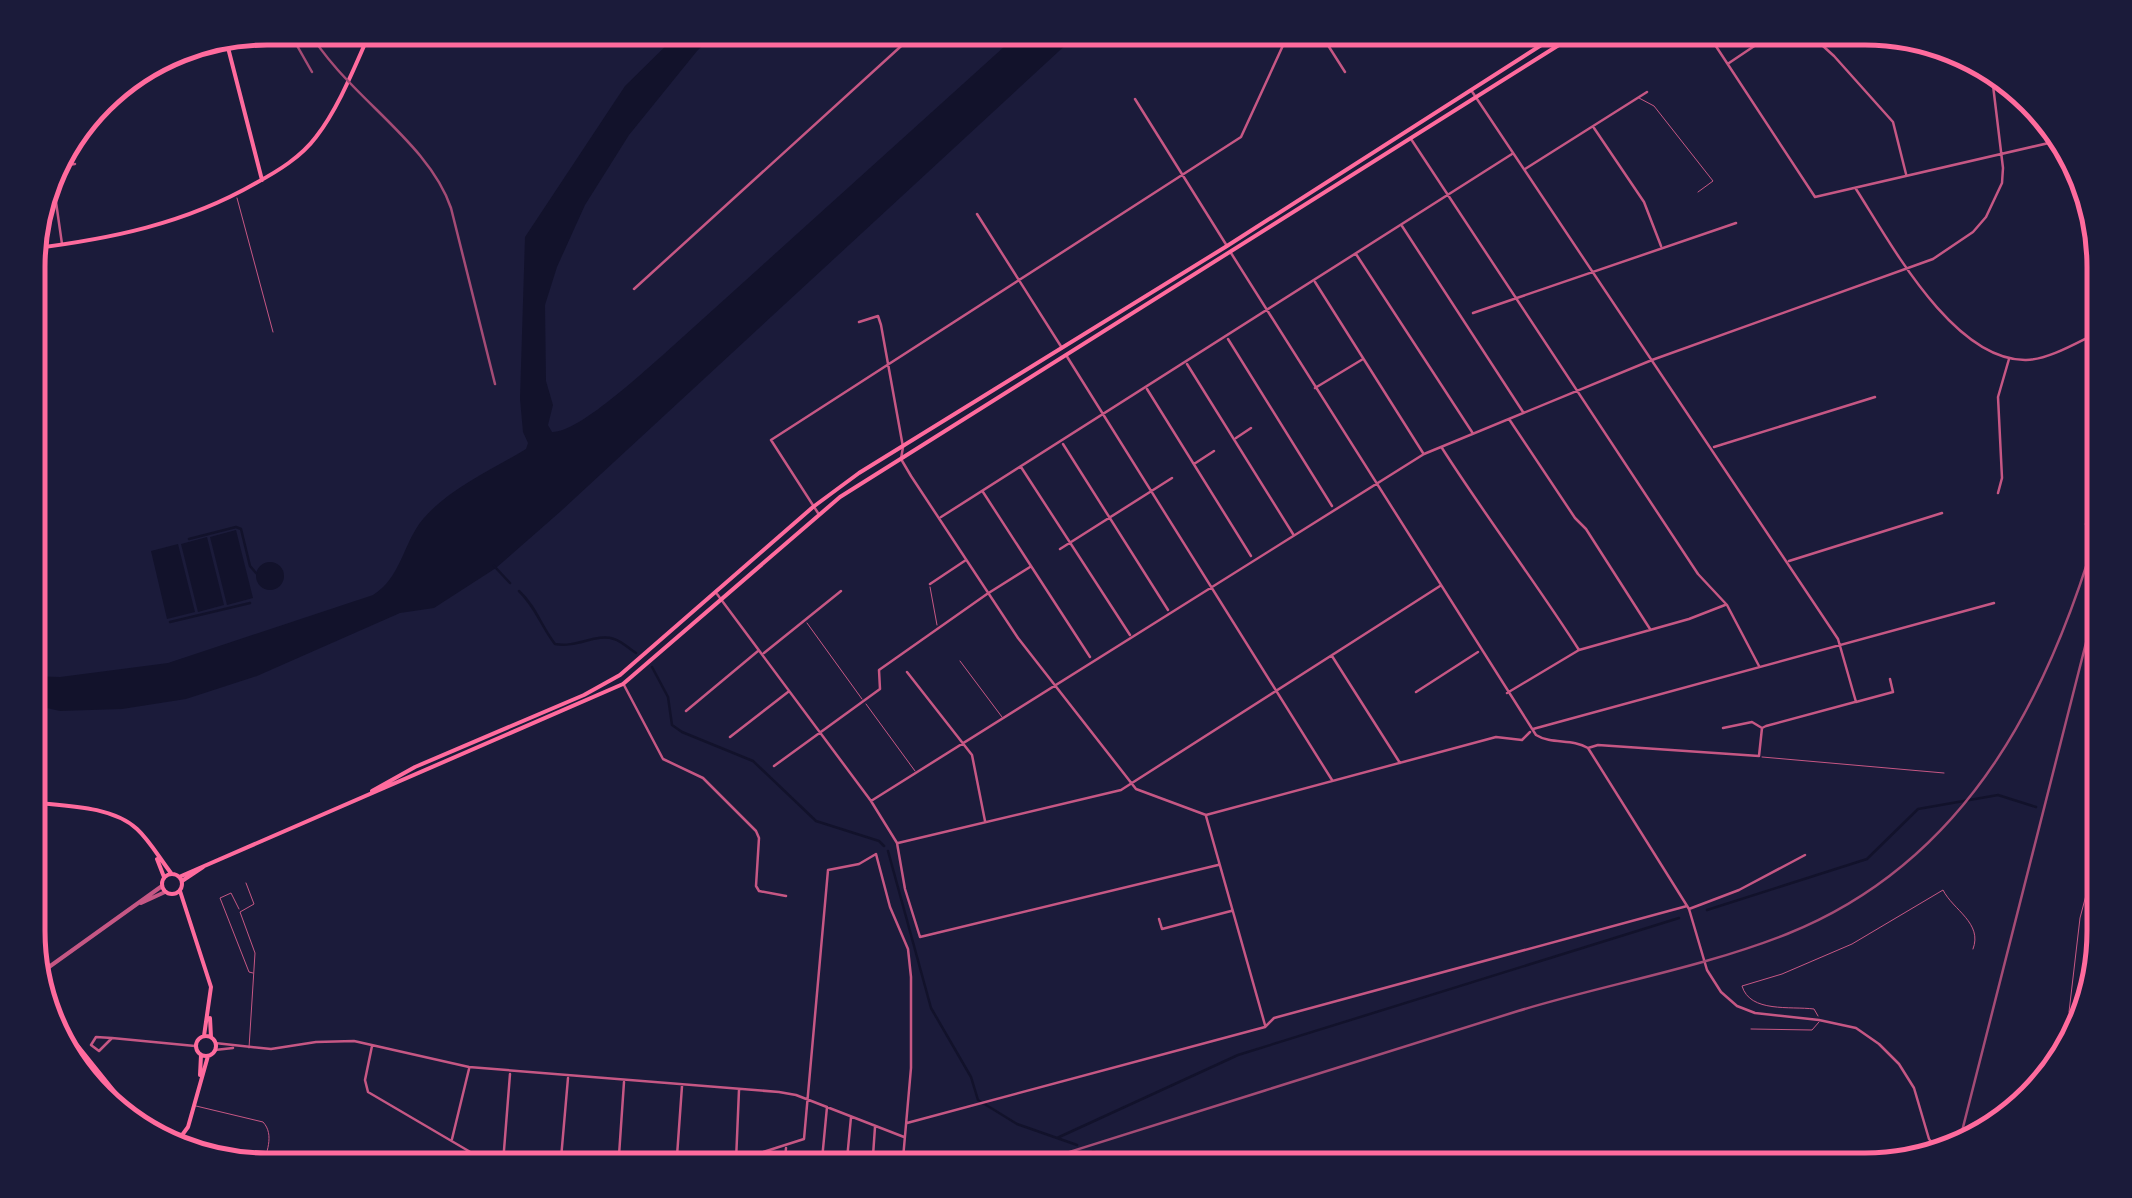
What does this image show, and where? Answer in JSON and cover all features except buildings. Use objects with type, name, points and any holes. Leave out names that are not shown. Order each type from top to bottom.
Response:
[{"type":"main road","points":[[46,247],[142,230],[236,195],[262,180],[317,136],[363,45]]},
{"type":"main road","points":[[363,796],[415,767],[607,683],[650,651],[812,507],[1541,45]]},
{"type":"main road","points":[[181,879],[624,684],[818,513],[1559,45]]},
{"type":"main road","points":[[228,48],[262,180]]},
{"type":"main road","points":[[45,803],[123,820],[140,832],[170,874],[181,879]]},
{"type":"main road","points":[[153,850],[164,877],[164,889],[185,911]]},
{"type":"main road","points":[[164,877],[170,874]]},
{"type":"main road","points":[[181,879],[185,911],[209,978],[215,1050],[208,1056],[183,1136]]},
{"type":"main road","points":[[172,894],[180,890]]},
{"type":"main road","points":[[200,1080],[201,1055],[196,1046],[204,1036],[209,1014]]},
{"type":"main road","points":[[204,1036],[213,1040]]},
{"type":"main road","points":[[78,1048],[118,1096]]},
{"type":"main road","points":[[201,1055],[208,1056]]},
{"type":"main road","points":[[100,1074],[108,1086]]},
{"type":"street","points":[[634,289],[902,45]]},
{"type":"street","points":[[818,513],[771,440],[1241,137],[1283,45]]},
{"type":"street","points":[[1328,45],[1345,72]]},
{"type":"street","points":[[1715,45],[1815,197],[2048,143]]},
{"type":"street","points":[[1728,64],[1756,45]]},
{"type":"street","points":[[1822,45],[1894,122],[1906,176]]},
{"type":"street","points":[[872,801],[1424,454],[1652,360],[1908,270],[1956,245],[1986,217],[2002,183],[2003,154],[1993,86]]},
{"type":"street","points":[[1471,90],[1788,562],[1840,645],[1856,702]]},
{"type":"street","points":[[1524,170],[1646,92]]},
{"type":"street","points":[[1135,98],[1532,729],[1541,739],[1578,742],[1588,748],[1688,907],[1705,963],[1721,992],[1746,1010],[1856,1028],[1880,1044],[1914,1088],[1931,1142]]},
{"type":"street","points":[[1593,126],[1644,202],[1662,248]]},
{"type":"street","points":[[1411,139],[1698,574],[1727,605],[1760,666]]},
{"type":"street","points":[[938,518],[1514,154]]},
{"type":"street","points":[[71,165],[75,164]]},
{"type":"street","points":[[1855,188],[1926,296],[1954,325],[2009,358],[2036,359],[2087,338]]},
{"type":"street","points":[[56,200],[62,245]]},
{"type":"street","points":[[977,214],[1333,782]]},
{"type":"street","points":[[1473,313],[1736,222]]},
{"type":"street","points":[[1401,225],[1523,413]]},
{"type":"street","points":[[1355,253],[1473,434]]},
{"type":"street","points":[[1313,280],[1424,454]]},
{"type":"street","points":[[860,322],[878,316],[890,362],[902,458],[987,594],[1136,789],[1206,815],[1496,737],[1522,740],[1532,729],[1994,603]]},
{"type":"street","points":[[1227,338],[1333,509]]},
{"type":"street","points":[[1316,388],[1364,358]]},
{"type":"street","points":[[1998,493],[2002,478],[1998,398],[2009,358]]},
{"type":"street","points":[[1186,362],[1293,534]]},
{"type":"street","points":[[1146,388],[1252,559]]},
{"type":"street","points":[[1712,448],[1875,398]]},
{"type":"street","points":[[1509,419],[1575,518],[1586,528],[1650,629]]},
{"type":"street","points":[[1234,439],[1251,428]]},
{"type":"street","points":[[1062,442],[1168,612]]},
{"type":"street","points":[[1441,446],[1578,650]]},
{"type":"street","points":[[1192,465],[1214,451]]},
{"type":"street","points":[[1021,467],[1131,636]]},
{"type":"street","points":[[1060,548],[1172,478]]},
{"type":"street","points":[[982,491],[1092,660]]},
{"type":"street","points":[[1788,562],[1942,514]]},
{"type":"street","points":[[930,584],[966,560]]},
{"type":"street","points":[[774,766],[880,689],[880,670],[1030,567]]},
{"type":"street","points":[[897,844],[1121,790],[1441,586]]},
{"type":"street","points":[[686,711],[840,591]]},
{"type":"street","points":[[716,593],[872,801],[897,844],[905,889],[920,937],[1218,864]]},
{"type":"street","points":[[1508,693],[1578,650],[1727,605]]},
{"type":"street","points":[[1416,692],[1480,650]]},
{"type":"street","points":[[1332,655],[1400,764]]},
{"type":"street","points":[[907,672],[974,760],[986,822]]},
{"type":"street","points":[[1723,728],[1752,722],[1762,728],[1893,692],[1890,679]]},
{"type":"street","points":[[624,684],[663,759],[704,778],[756,831],[759,891],[786,896]]},
{"type":"street","points":[[730,737],[790,691]]},
{"type":"street","points":[[1588,748],[1598,744],[1759,756],[1762,728]]},
{"type":"street","points":[[1206,815],[1265,1027]]},
{"type":"street","points":[[765,1153],[804,1139],[828,870],[859,864],[876,854],[890,907],[908,949],[912,1016],[904,1153]]},
{"type":"street","points":[[907,1123],[1265,1027],[1274,1018],[1688,907],[1740,890],[1805,856]]},
{"type":"street","points":[[49,969],[164,889]]},
{"type":"street","points":[[1160,919],[1162,929],[1232,911]]},
{"type":"street","points":[[112,1038],[196,1046]]},
{"type":"street","points":[[213,1040],[250,1048],[344,1041],[510,1072],[796,1095],[906,1137]]},
{"type":"street","points":[[372,1045],[365,1085],[368,1092],[470,1153]]},
{"type":"street","points":[[215,1050],[238,1047]]},
{"type":"street","points":[[450,1142],[469,1067]]},
{"type":"street","points":[[505,1153],[510,1072]]},
{"type":"street","points":[[561,1153],[568,1076]]},
{"type":"street","points":[[619,1153],[624,1080]]},
{"type":"street","points":[[677,1153],[682,1085]]},
{"type":"street","points":[[736,1153],[740,1089]]},
{"type":"street","points":[[823,1153],[827,1106]]},
{"type":"street","points":[[848,1153],[851,1116]]},
{"type":"street","points":[[874,1153],[876,1125]]},
{"type":"street","points":[[785,1153],[786,1147]]},
{"type":"lane","points":[[1639,97],[1654,106],[1713,182],[1698,192]]},
{"type":"lane","points":[[236,195],[273,332]]},
{"type":"lane","points":[[930,584],[938,628]]},
{"type":"lane","points":[[805,620],[916,772]]},
{"type":"lane","points":[[960,661],[1002,717]]},
{"type":"lane","points":[[1759,756],[1944,774]]},
{"type":"lane","points":[[240,912],[254,904],[246,883]]},
{"type":"lane","points":[[1752,1029],[1812,1030],[1819,1020],[1814,1010],[1752,1002],[1742,986],[1782,974],[1852,944],[1943,890],[1973,928],[1977,941],[1974,949]]},
{"type":"lane","points":[[2069,1016],[2080,918],[2087,892]]},
{"type":"lane","points":[[250,1048],[255,974],[255,954],[231,893],[220,898],[249,972],[255,974]]},
{"type":"lane","points":[[193,1106],[263,1122],[270,1129],[266,1153]]},
{"type":"shaded area","points":[[667,45],[703,45],[629,135],[585,205],[557,267],[545,305],[546,381],[553,405],[548,425],[552,432],[577,423],[626,387],[1006,45],[1066,45],[496,568],[434,608],[400,613],[257,676],[186,699],[122,709],[60,711],[45,708],[45,677],[168,663],[373,595],[390,579],[416,528],[433,508],[526,449],[520,399],[525,237],[625,86]]},
{"type":"shaded area","points":[[236,530],[253,598],[227,605],[210,537]]},
{"type":"shaded area","points":[[207,537],[224,605],[198,612],[181,544]]},
{"type":"shaded area","points":[[178,544],[195,612],[167,619],[151,551]]},
{"type":"shaded area","points":[[270,562],[280,566],[284,576],[280,586],[270,590],[260,586],[256,576],[260,566]]},
{"type":"waterway","points":[[189,539],[241,529],[250,566],[256,573]]},
{"type":"waterway","points":[[494,566],[510,583]]},
{"type":"waterway","points":[[519,591],[555,644],[607,638],[620,641],[636,653]]},
{"type":"waterway","points":[[170,622],[250,603]]},
{"type":"waterway","points":[[652,667],[668,697],[672,725],[753,761],[816,821],[884,846]]},
{"type":"waterway","points":[[1707,910],[1867,859],[1918,809],[1998,795],[2036,807]]},
{"type":"waterway","points":[[888,851],[931,1008],[971,1077],[978,1100],[1017,1124],[1077,1145]]},
{"type":"waterway","points":[[1057,1138],[1238,1055],[1679,918]]},
{"type":"waterway","points":[[1093,1151],[1098,1153]]},
{"type":"tram line","points":[[1066,1153],[1518,1011],[1721,957],[1787,934],[1852,902],[1908,862],[1955,814],[1996,761],[2031,702],[2087,564]]},
{"type":"railway","points":[[297,45],[312,72]]},
{"type":"railway","points":[[318,45],[424,160],[440,183],[451,208],[495,384]]},
{"type":"railway","points":[[1962,1130],[2087,639]]}]
